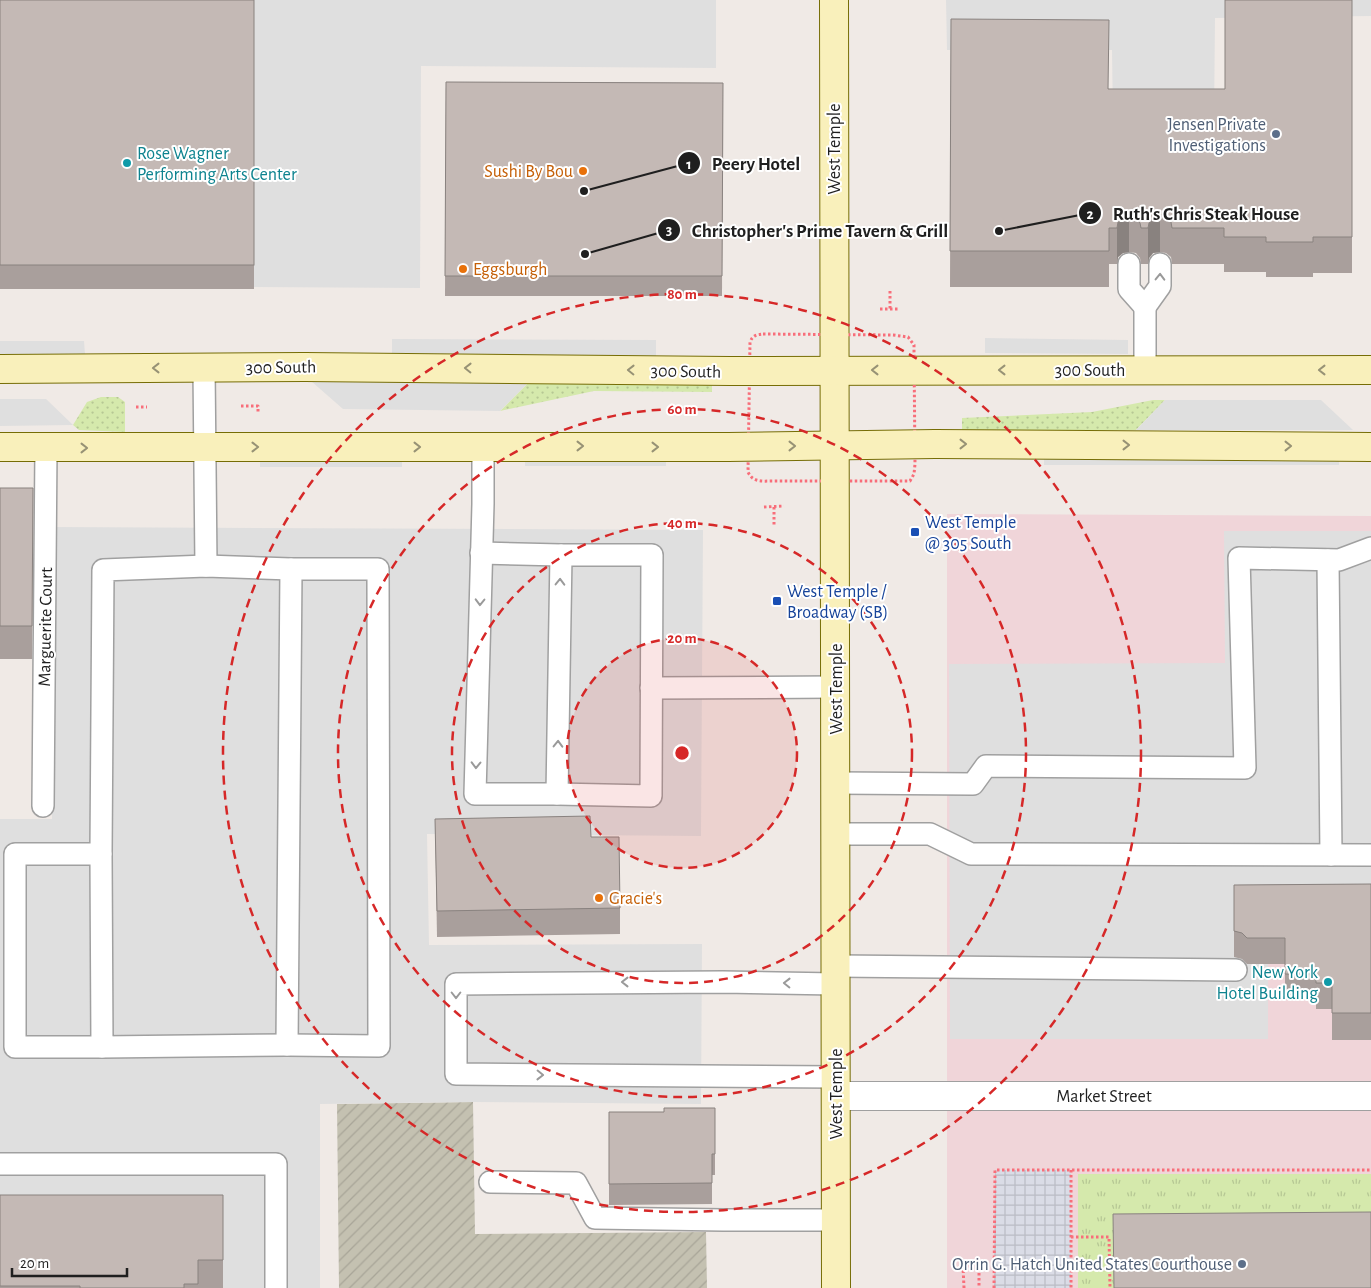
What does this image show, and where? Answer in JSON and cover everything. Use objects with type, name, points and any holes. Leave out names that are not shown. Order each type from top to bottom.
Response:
[{"type":"street","name":"West Temple","points":[[834,0],[836,1288]]},
{"type":"street","name":"300 South","points":[[0,369],[305,366],[730,371],[1371,370]]},
{"type":"street","points":[[0,447],[206,448],[955,444],[1371,447]]},
{"type":"street","name":"Market Street","points":[[836,1087],[1371,1096]]},
{"type":"lane","points":[[1129,264],[1129,289],[1145,307]]},
{"type":"lane","points":[[1145,370],[1145,307],[1160,286],[1160,264]]},
{"type":"lane","points":[[204,368],[206,566]]},
{"type":"lane","points":[[481,553],[652,555],[651,796],[475,794],[483,447]]},
{"type":"lane","name":"Marguerite Court","points":[[43,806],[46,448]]},
{"type":"lane","points":[[836,783],[973,784],[986,766],[1245,768],[1239,558],[1339,560],[1371,548]]},
{"type":"lane","points":[[557,794],[561,555]]},
{"type":"lane","points":[[1328,560],[1331,855]]},
{"type":"lane","points":[[101,854],[15,854],[15,1048],[287,1045],[379,1046],[378,569],[291,569],[206,566],[102,570],[102,1047]]},
{"type":"lane","points":[[287,1045],[291,569]]},
{"type":"lane","points":[[651,688],[836,687]]},
{"type":"lane","points":[[836,834],[930,834],[971,854],[1371,855]]},
{"type":"lane","points":[[836,1087],[456,1074],[456,984],[723,982],[836,975],[1236,970]]},
{"type":"lane","points":[[0,1164],[276,1164],[276,1288]]},
{"type":"lane","points":[[490,1182],[576,1183],[595,1218],[836,1220]]},
{"type":"path","points":[[890,291],[890,309]]},
{"type":"path","points":[[880,309],[900,309]]},
{"type":"path","points":[[136,398],[136,415]]},
{"type":"path","points":[[241,406],[258,406]]},
{"type":"path","points":[[136,407],[147,407]]},
{"type":"path","points":[[764,507],[784,506]]},
{"type":"path","points":[[774,507],[774,525]]},
{"type":"path","points":[[994,1288],[994,1170],[1371,1170]]},
{"type":"path","points":[[1071,1170],[1071,1288]]},
{"type":"path","points":[[1071,1237],[1109,1237],[1110,1288]]},
{"type":"path","points":[[964,1288],[964,1266],[978,1266],[979,1288]]},
{"type":"shaded area","points":[[249,0],[716,0],[716,68],[421,66],[420,288],[254,287],[254,18]]},
{"type":"shaded area","points":[[946,0],[1371,0],[1371,16],[1215,18],[1214,120],[1113,120],[1112,50],[947,50]]},
{"type":"shaded area","points":[[985,338],[1128,340],[1128,354],[985,353]]},
{"type":"shaded area","points":[[392,339],[656,340],[656,356],[392,354]]},
{"type":"shaded area","points":[[0,341],[84,341],[85,354],[0,355]]},
{"type":"shaded area","points":[[531,380],[500,411],[343,409],[311,381]]},
{"type":"shaded area","points":[[0,399],[46,399],[73,425],[0,426]]},
{"type":"shaded area","points":[[1165,400],[1321,400],[1353,430],[1136,430]]},
{"type":"shaded area","points":[[260,451],[402,451],[402,467],[260,467]]},
{"type":"shaded area","points":[[1044,451],[1339,451],[1339,465],[1044,465]]},
{"type":"shaded area","points":[[525,452],[666,452],[666,466],[525,466]]},
{"type":"shaded area","points":[[947,514],[1371,516],[1371,1288],[947,1288]]},
{"type":"shaded area","points":[[53,527],[703,530],[701,836],[427,834],[429,945],[702,944],[701,1104],[473,1102],[320,1104],[320,1288],[0,1288],[0,819],[52,819]]},
{"type":"shaded area","points":[[1224,531],[1371,531],[1371,893],[1268,893],[1268,1039],[950,1039],[949,664],[1225,663]]},
{"type":"shaded area","points":[[473,1102],[475,1234],[706,1232],[707,1288],[339,1288],[337,1104]]},
{"type":"shaded area","points":[[995,1170],[1071,1170],[1071,1288],[994,1288]]},
{"type":"green space","points":[[531,380],[712,380],[712,392],[594,391],[500,411]]},
{"type":"green space","points":[[101,397],[118,397],[125,402],[125,432],[79,430],[73,425],[87,402]]},
{"type":"green space","points":[[1153,400],[1165,400],[1136,430],[962,431],[962,418],[1092,412]]},
{"type":"green space","points":[[1078,1174],[1371,1174],[1371,1288],[1078,1288]]},
{"type":"building","name":"Rose Wagner Performing Arts Center","points":[[0,0],[254,0],[254,265],[0,265]]},
{"type":"building","points":[[1225,0],[1352,0],[1352,237],[1313,237],[1313,242],[1266,242],[1266,237],[1224,237],[1224,228],[1172,228],[1171,222],[1166,217],[1160,216],[1153,218],[1148,228],[1141,228],[1136,218],[1129,216],[1123,217],[1118,222],[1117,228],[1109,228],[1109,251],[950,251],[951,19],[1109,20],[1108,89],[1225,89]]},
{"type":"building","points":[[446,82],[723,83],[722,276],[445,276]]},
{"type":"building","points":[[0,488],[33,488],[32,626],[0,626]]},
{"type":"building","points":[[590,816],[591,837],[619,837],[620,908],[437,911],[435,819]]},
{"type":"building","name":"New York Hotel Building","points":[[1371,884],[1371,1013],[1332,1013],[1332,983],[1316,983],[1316,974],[1285,974],[1285,938],[1247,938],[1242,933],[1234,931],[1234,885]]},
{"type":"building","points":[[664,1108],[715,1108],[715,1154],[712,1154],[712,1183],[609,1184],[609,1112],[664,1112]]},
{"type":"building","points":[[0,1195],[223,1195],[223,1260],[198,1260],[198,1284],[184,1284],[184,1288],[0,1286]]},
{"type":"building","name":"Orrin G. Hatch United States Courthouse","points":[[1371,1212],[1371,1288],[1114,1288],[1113,1214]]},
{"type":"place","name":"Jensen Private Investigations","points":[[1276,134]]},
{"type":"place","name":"Rose Wagner Performing Arts Center","points":[[127,163]]},
{"type":"place","name":"Sushi By Bou","points":[[583,171]]},
{"type":"place","name":"Peery Hotel","points":[[584,191]]},
{"type":"place","name":"Ruth's Chris Steak House","points":[[999,231]]},
{"type":"place","name":"Christopher's Prime Tavern & Grill","points":[[585,254]]},
{"type":"place","name":"Eggsburgh","points":[[463,269]]},
{"type":"place","name":"West Temple @ 305 South","points":[[915,532]]},
{"type":"place","name":"West Temple / Broadway (SB)","points":[[777,601]]},
{"type":"place","name":"Gracie's","points":[[599,898]]},
{"type":"place","name":"New York Hotel Building","points":[[1328,982]]},
{"type":"place","name":"Orrin G. Hatch United States Courthouse","points":[[1242,1264]]}]
